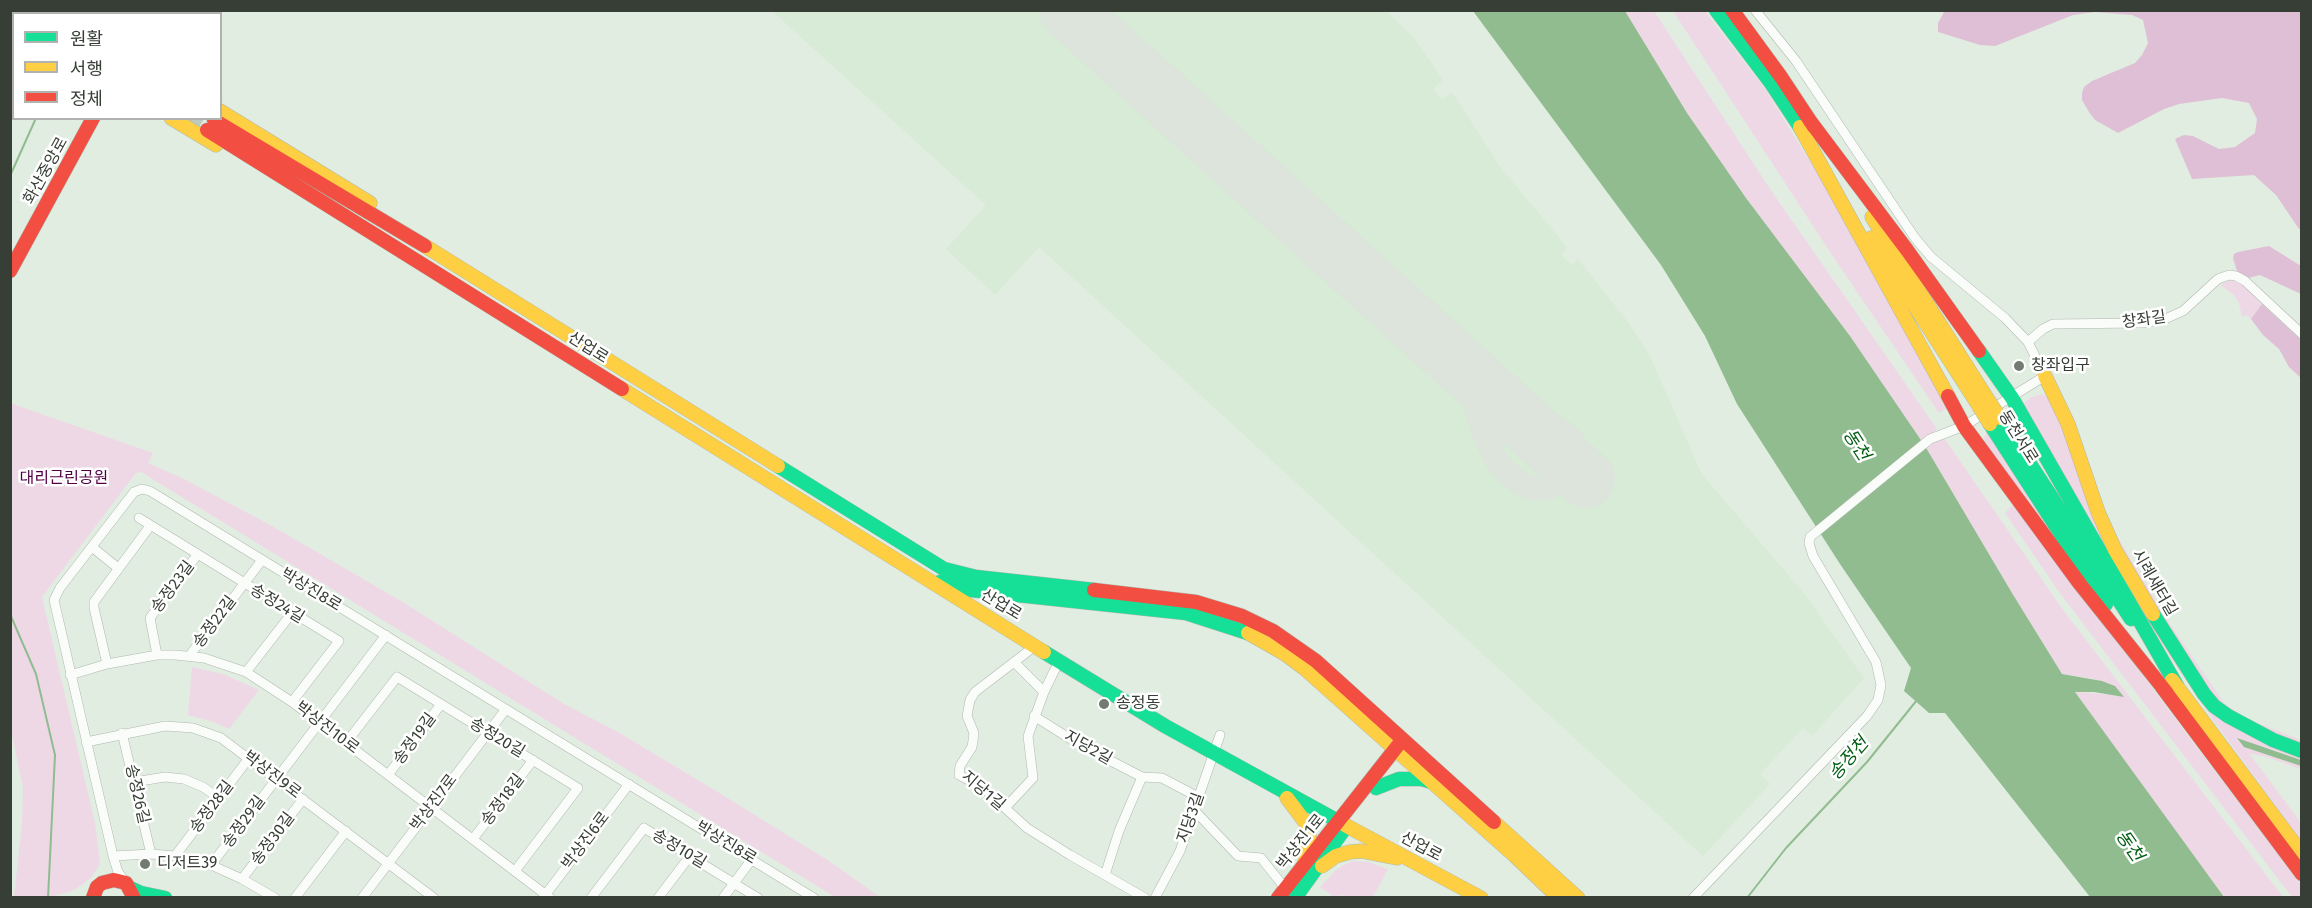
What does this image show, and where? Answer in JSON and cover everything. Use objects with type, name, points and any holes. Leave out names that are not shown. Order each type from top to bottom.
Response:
[{"type":"main road","name":"동천서로","points":[[1716,10],[1805,124]]},
{"type":"main road","name":"동천서로","points":[[1732,10],[1781,77],[1805,124],[1995,421],[2088,555],[2172,690],[2301,874]]},
{"type":"main road","name":"화산중앙로","points":[[10,271],[92,120]]},
{"type":"main road","name":"산업로","points":[[174,120],[362,235],[514,321]]},
{"type":"main road","name":"산업로","points":[[214,120],[514,321],[1059,661],[1213,754],[1481,897]]},
{"type":"main road","name":"산업로","points":[[214,120],[523,308],[944,570],[976,578],[1196,602],[1242,616],[1294,644],[1402,748]]},
{"type":"main road","points":[[1805,124],[1907,250],[2012,398],[2172,690]]},
{"type":"main road","points":[[1805,124],[1964,426],[2080,584],[2172,690]]},
{"type":"main road","name":"시례새터길","points":[[2045,376],[2068,424],[2098,512],[2115,550],[2204,694],[2214,706],[2228,716],[2273,740],[2301,751]]},
{"type":"main road","points":[[921,576],[971,590],[1186,613],[1246,632],[1285,654],[1377,733],[1402,748],[1578,897]]},
{"type":"main road","name":"동천서로","points":[[2172,690],[2301,854]]},
{"type":"main road","points":[[1377,733],[1380,753],[1375,783],[1399,779],[1422,779],[1433,783]]},
{"type":"main road","points":[[1402,748],[1433,783],[1559,897]]},
{"type":"main road","name":"박상진1로","points":[[1286,894],[1308,870],[1402,748]]},
{"type":"main road","points":[[1280,790],[1308,826],[1310,842],[1308,870]]},
{"type":"main road","points":[[1308,870],[1336,856],[1350,852],[1372,852],[1413,861]]},
{"type":"main road","points":[[84,897],[114,880],[130,890],[165,897]]},
{"type":"street","points":[[1693,897],[1867,716],[1878,700],[1881,685],[1876,662],[1813,556],[1809,543],[1812,534],[1924,443],[1936,435],[1964,426],[2045,376],[2028,342],[2005,318],[1926,250],[1796,61],[1755,10]]},
{"type":"street","name":"창좌길","points":[[2028,342],[2053,324],[2142,323],[2165,319],[2183,311],[2218,279],[2229,275],[2245,281],[2301,334]]},
{"type":"street","name":"박상진8로","points":[[130,890],[118,872],[113,856],[54,600],[60,588],[134,492],[142,489],[150,491],[814,897]]},
{"type":"street","name":"송정24길","points":[[139,518],[339,641],[292,702]]},
{"type":"street","points":[[107,664],[94,602],[150,526]]},
{"type":"street","points":[[92,547],[118,568]]},
{"type":"street","name":"송정23길","points":[[157,655],[150,624],[151,615],[197,555]]},
{"type":"street","name":"송정22길","points":[[190,655],[262,560]]},
{"type":"street","points":[[246,672],[292,613]]},
{"type":"street","name":"송정29길","points":[[211,865],[386,635]]},
{"type":"street","name":"지당1길","points":[[1035,646],[975,692],[970,699],[967,716],[974,733],[973,741],[958,772],[959,775],[982,787],[1028,828],[1145,897]]},
{"type":"street","name":"박상진10로","points":[[70,675],[107,664],[157,655],[190,655],[246,672],[319,722],[546,896]]},
{"type":"street","points":[[1005,808],[1033,778],[1028,736],[1034,716],[1059,661]]},
{"type":"street","points":[[1014,662],[1044,692]]},
{"type":"street","name":"송정20길","points":[[346,743],[397,676],[578,788],[515,872]]},
{"type":"street","name":"송정19길","points":[[388,775],[441,704]]},
{"type":"street","name":"박상진7로","points":[[367,896],[388,863],[506,709]]},
{"type":"street","name":"지당2길","points":[[1034,716],[1080,745],[1142,777],[1162,778],[1198,797]]},
{"type":"street","name":"박상진9로","points":[[86,742],[165,726],[193,728],[221,738],[434,897]]},
{"type":"street","name":"송정26길","points":[[123,733],[151,854]]},
{"type":"street","name":"지당3길","points":[[1155,897],[1180,851],[1220,735]]},
{"type":"street","name":"송정28길","points":[[175,856],[249,758]]},
{"type":"street","name":"송정18길","points":[[473,839],[533,760]]},
{"type":"street","points":[[134,782],[165,777],[184,779],[203,787],[219,798]]},
{"type":"street","points":[[1105,875],[1119,831],[1142,777]]},
{"type":"street","name":"박상진6로","points":[[546,896],[629,784]]},
{"type":"street","name":"송정30길","points":[[242,879],[303,799]]},
{"type":"street","points":[[1194,810],[1238,856],[1261,858],[1286,894]]},
{"type":"street","name":"송정10길","points":[[591,897],[644,828],[758,897]]},
{"type":"street","points":[[295,897],[346,831]]},
{"type":"street","name":"박상진8로","points":[[97,889],[110,871],[110,843]]},
{"type":"street","points":[[113,856],[151,854],[175,856],[211,865],[274,897]]},
{"type":"street","points":[[658,897],[690,856]]},
{"type":"street","points":[[723,897],[752,859]]},
{"type":"shaded area","points":[[1945,10],[2301,11],[2301,229],[2276,195],[2254,175],[2192,179],[2175,139],[2184,135],[2193,136],[2219,149],[2235,147],[2255,133],[2257,119],[2249,103],[2222,98],[2179,104],[2164,109],[2118,133],[2095,120],[2082,100],[2084,87],[2092,81],[2135,63],[2148,43],[2143,20],[2132,15],[2095,12],[2073,15],[1995,46],[1980,45],[1938,32],[1938,23]]},
{"type":"shaded area","points":[[772,11],[1386,11],[1415,39],[1443,80],[1433,89],[1442,100],[1452,92],[1501,168],[1567,247],[1561,255],[1572,265],[1578,259],[1628,322],[1650,356],[1701,473],[1803,592],[1864,678],[1812,736],[1803,728],[1760,774],[1770,784],[1703,856],[1039,247],[995,295],[946,249],[986,205]]},
{"type":"shaded area","points":[[2269,246],[2301,266],[2301,294],[2260,275],[2248,278],[2237,271],[2234,254]]},
{"type":"shaded area","points":[[2262,304],[2301,340],[2301,378],[2289,367],[2279,349],[2263,335],[2251,319]]},
{"type":"green space","points":[[1625,11],[1654,11],[1770,189],[1937,429],[1930,435],[1944,438],[2063,610],[2283,897],[2224,897],[2193,856],[2075,692],[2105,694],[2115,686],[2091,678],[2062,674],[1925,446],[1850,336],[1746,198],[1687,113]]},
{"type":"green space","points":[[1673,11],[1705,11],[1765,89],[1831,195],[1948,408],[1939,413],[1830,252]]},
{"type":"green space","points":[[2230,280],[2242,284],[2262,304],[2251,319],[2247,315],[2242,317],[2239,303],[2233,294],[2220,285]]},
{"type":"green space","points":[[2041,394],[2051,398],[2079,470],[2200,697],[2301,756],[2301,760],[2270,749],[2245,747],[2301,766],[2301,769],[2249,753],[2301,823],[2301,840],[2213,720],[2157,638],[2023,404],[2030,398]]},
{"type":"green space","name":"대리근린공원","points":[[10,403],[153,453],[148,463],[182,478],[272,526],[401,601],[564,704],[618,732],[721,794],[826,859],[880,897],[835,897],[141,472],[136,473],[42,597],[95,823],[100,864],[91,878],[66,893],[49,897],[14,897],[22,824],[23,788],[10,725]]},
{"type":"green space","points":[[1988,430],[2074,565],[1986,447],[1984,437]]},
{"type":"green space","points":[[2015,502],[2301,884],[2301,897],[2292,897],[2059,592],[2005,513]]},
{"type":"green space","points":[[2113,530],[2172,627],[2224,703],[2245,718],[2301,740],[2301,746],[2273,736],[2218,703],[2185,656],[2127,561]]},
{"type":"green space","points":[[192,667],[223,674],[259,690],[229,729],[188,715]]},
{"type":"green space","points":[[1352,861],[1368,862],[1388,869],[1373,897],[1342,895],[1334,897],[1320,887],[1337,869]]},
{"type":"water","name":"동천","points":[[1473,11],[1625,11],[1687,113],[1746,198],[1850,336],[1925,446],[2062,674],[2102,681],[2115,686],[2124,697],[2094,692],[2075,692],[2224,897],[2090,897],[1945,713],[1929,713],[1904,691],[1911,668],[1840,564],[1737,404],[1705,336],[1661,265]]},
{"type":"water","points":[[2237,738],[2301,760],[2301,766],[2244,747]]},
{"type":"waterway","points":[[10,176],[35,120]]},
{"type":"waterway","points":[[10,614],[36,674],[55,755],[48,898]]},
{"type":"waterway","name":"송정천","points":[[1747,898],[1786,848],[1867,762],[1917,700]]},
{"type":"taxiway","points":[[1446,352],[1462,369],[1485,436],[1503,469],[1519,482],[1533,489],[1548,488],[1569,477],[1576,469],[1580,459],[1577,447],[1568,436],[1557,428],[1528,416],[1489,391]]},
{"type":"runway","points":[[1068,10],[1586,479]]},
{"type":"tunnel","points":[[191,120],[207,130]]},
{"type":"traffic: fast","points":[[1716,10],[1771,83],[1804,133]]},
{"type":"traffic: fast","points":[[1979,351],[2012,398],[2177,686]]},
{"type":"traffic: fast","points":[[2000,418],[2131,619]]},
{"type":"traffic: fast","points":[[1990,424],[2106,604]]},
{"type":"traffic: fast","points":[[778,466],[944,569],[976,577],[1094,590]]},
{"type":"traffic: fast","points":[[940,582],[971,590],[1186,613],[1248,633]]},
{"type":"traffic: fast","points":[[2153,614],[2214,706],[2273,740],[2302,751]]},
{"type":"traffic: fast","points":[[1044,652],[1165,726],[1345,825]]},
{"type":"traffic: fast","points":[[1376,788],[1399,779],[1422,779],[1432,782]]},
{"type":"traffic: fast","points":[[1295,898],[1343,831]]},
{"type":"traffic: fast","points":[[130,888],[165,898]]},
{"type":"traffic: slow","points":[[222,112],[370,203]]},
{"type":"traffic: slow","points":[[174,120],[216,145]]},
{"type":"traffic: slow","points":[[1800,127],[1948,396]]},
{"type":"traffic: slow","points":[[1872,217],[1988,400]]},
{"type":"traffic: slow","points":[[1871,238],[1979,406]]},
{"type":"traffic: slow","points":[[425,246],[778,466]]},
{"type":"traffic: slow","points":[[2045,376],[2068,424],[2098,512],[2115,550],[2153,614]]},
{"type":"traffic: slow","points":[[622,389],[1044,652]]},
{"type":"traffic: slow","points":[[1988,400],[2000,418]]},
{"type":"traffic: slow","points":[[1979,406],[1990,424]]},
{"type":"traffic: slow","points":[[1248,633],[1285,654],[1305,669],[1559,898]]},
{"type":"traffic: slow","points":[[2172,680],[2302,854]]},
{"type":"traffic: slow","points":[[1287,798],[1308,826],[1310,842],[1305,861]]},
{"type":"traffic: slow","points":[[1494,822],[1578,898]]},
{"type":"traffic: slow","points":[[1345,825],[1481,898]]},
{"type":"traffic: slow","points":[[1322,866],[1336,856],[1350,852],[1361,851],[1397,858]]},
{"type":"traffic: jam","points":[[1732,10],[1814,127]]},
{"type":"traffic: jam","points":[[10,271],[92,120]]},
{"type":"traffic: jam","points":[[214,120],[425,246]]},
{"type":"traffic: jam","points":[[1810,121],[1979,351]]},
{"type":"traffic: jam","points":[[207,130],[622,389]]},
{"type":"traffic: jam","points":[[1948,396],[1964,426],[2080,584],[2167,693]]},
{"type":"traffic: jam","points":[[1094,590],[1196,602],[1242,616],[1273,631],[1316,661],[1494,822]]},
{"type":"traffic: jam","points":[[2162,687],[2302,874]]},
{"type":"traffic: jam","points":[[1278,898],[1399,744]]},
{"type":"traffic: jam","points":[[93,898],[97,887],[114,880],[126,883],[134,898]]},
{"type":"place","name":"창좌입구","points":[[2019,366]]},
{"type":"place","name":"송정동","points":[[1104,704]]},
{"type":"place","name":"디저트39","points":[[145,864]]}]
